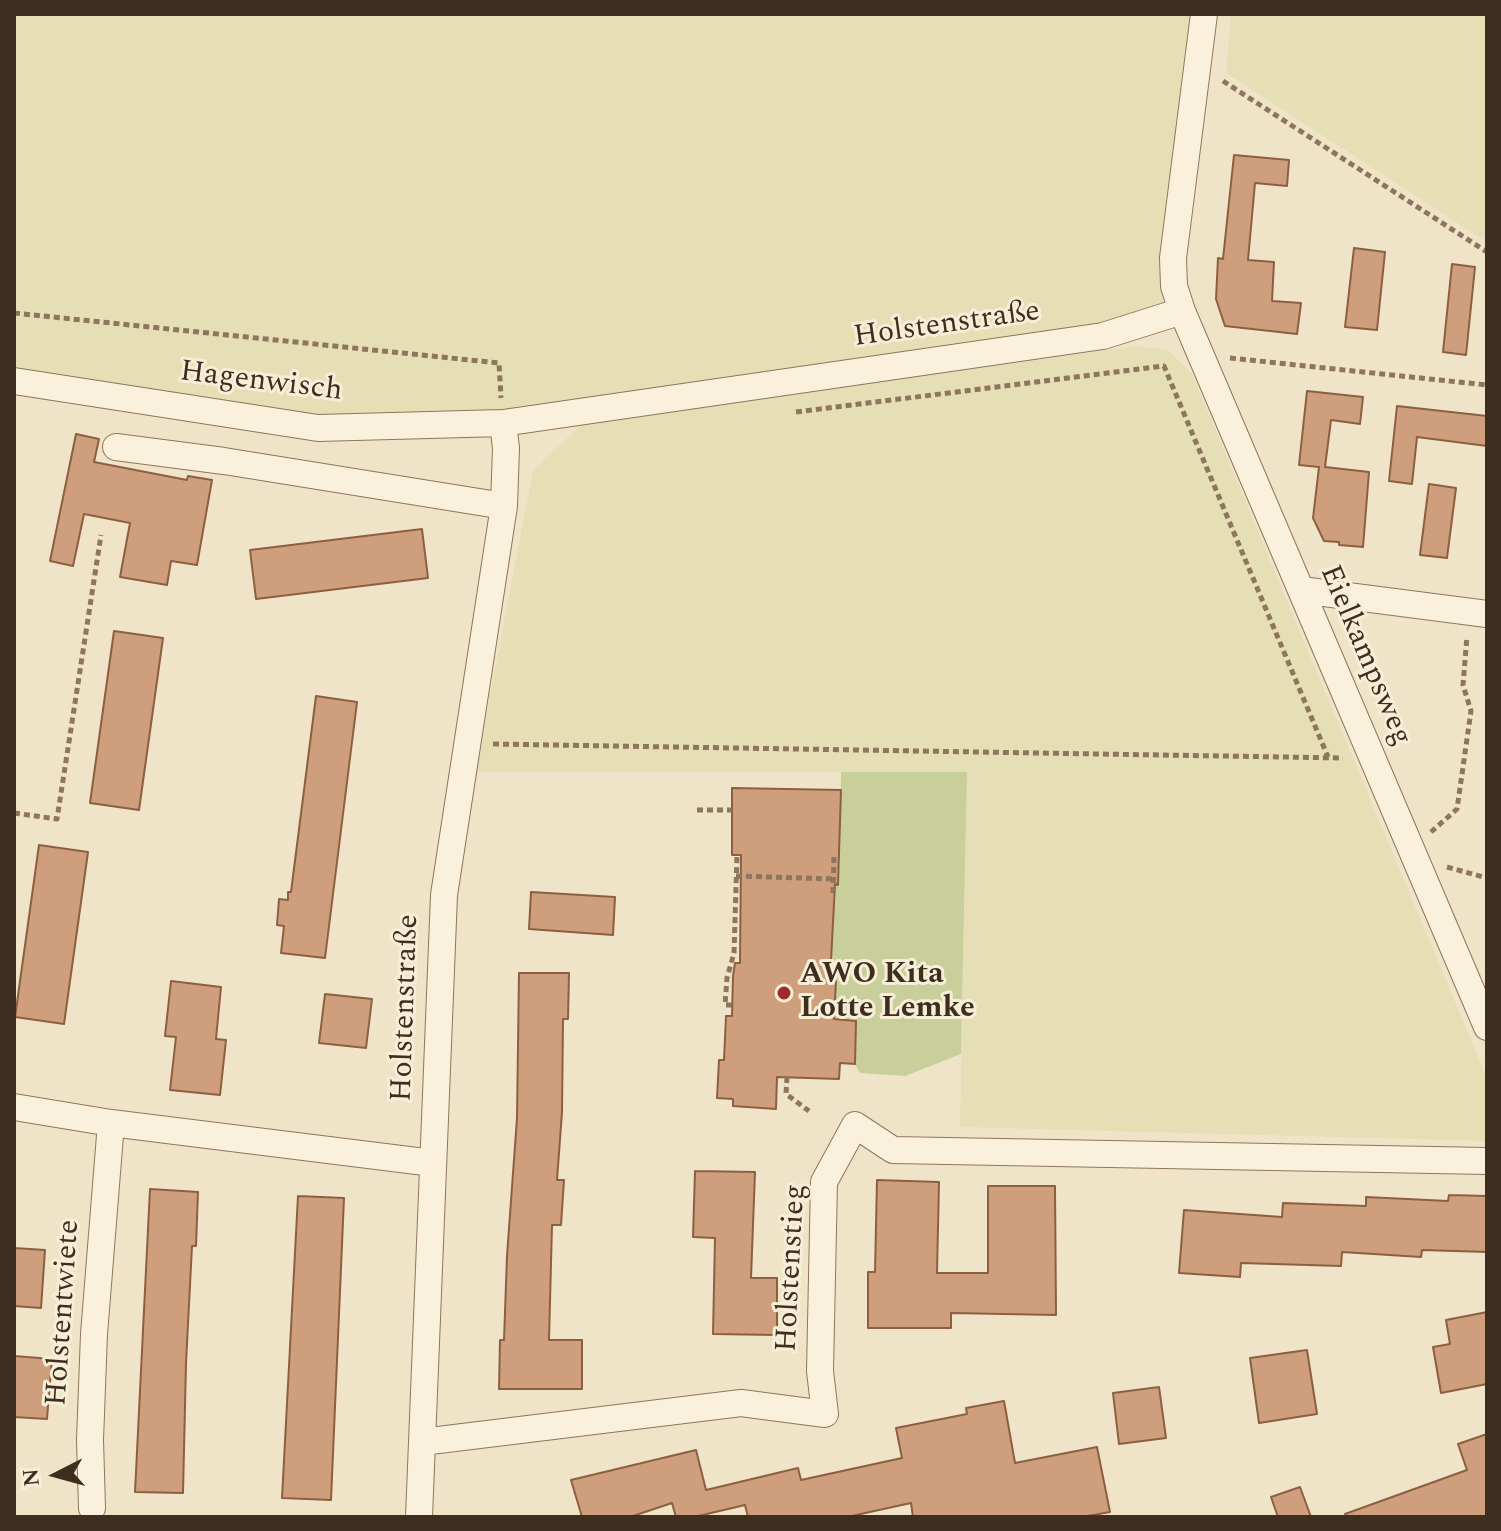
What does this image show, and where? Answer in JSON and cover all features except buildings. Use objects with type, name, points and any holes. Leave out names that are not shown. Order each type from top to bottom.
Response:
[{"type":"street","points":[[1182,311],[1174,286],[1173,258],[1204,14]]},
{"type":"street","name":"Eielkampsweg","points":[[1182,311],[1487,1027]]},
{"type":"street","name":"Holstenstraße","points":[[419,1517],[444,895],[504,506],[506,448],[503,423],[1103,336],[1182,311]]},
{"type":"street","name":"Hagenwisch","points":[[14,381],[318,428],[503,423]]},
{"type":"street","points":[[116,447],[504,506]]},
{"type":"street","points":[[1301,590],[1478,613]]},
{"type":"street","points":[[14,1107],[111,1123],[433,1163]]},
{"type":"street","name":"Holstentwiete","points":[[92,1508],[90,1440],[94,1334],[111,1123]]},
{"type":"street","name":"Holstenstieg","points":[[422,1442],[741,1403],[825,1414],[820,1371],[824,1182],[855,1125],[893,1150],[1487,1161]]},
{"type":"path","points":[[1198,65],[1487,252]]},
{"type":"path","points":[[14,313],[499,363],[503,423]]},
{"type":"path","points":[[1201,355],[1487,385]]},
{"type":"path","points":[[788,413],[1164,366],[1328,757]]},
{"type":"path","points":[[14,813],[57,819],[101,535]]},
{"type":"path","points":[[1411,849],[1457,809],[1471,711],[1463,685],[1478,613]]},
{"type":"path","points":[[468,745],[1372,759]]},
{"type":"path","points":[[697,810],[732,810]]},
{"type":"path","points":[[732,1005],[725,1005],[727,978],[734,953],[737,855]]},
{"type":"path","points":[[833,893],[834,856]]},
{"type":"path","points":[[736,876],[833,879]]},
{"type":"path","points":[[787,1077],[786,1094],[809,1111]]},
{"type":"shaded area","points":[[14,14],[1204,14],[1182,311],[503,423],[318,428],[14,381]]},
{"type":"shaded area","points":[[1231,14],[1487,14],[1487,242],[1226,73]]},
{"type":"shaded area","points":[[1136,346],[1168,350],[1192,374],[1487,1078],[1487,1141],[960,1127],[967,772],[475,772],[533,471],[582,424]]},
{"type":"green space","points":[[841,772],[967,772],[961,1054],[905,1076],[860,1073],[855,1064],[856,1021],[834,1019],[836,981],[830,980],[833,926],[829,884],[839,884]]},
{"type":"place","name":"AWO Kita Lotte Lemke","points":[[784,993]]}]
